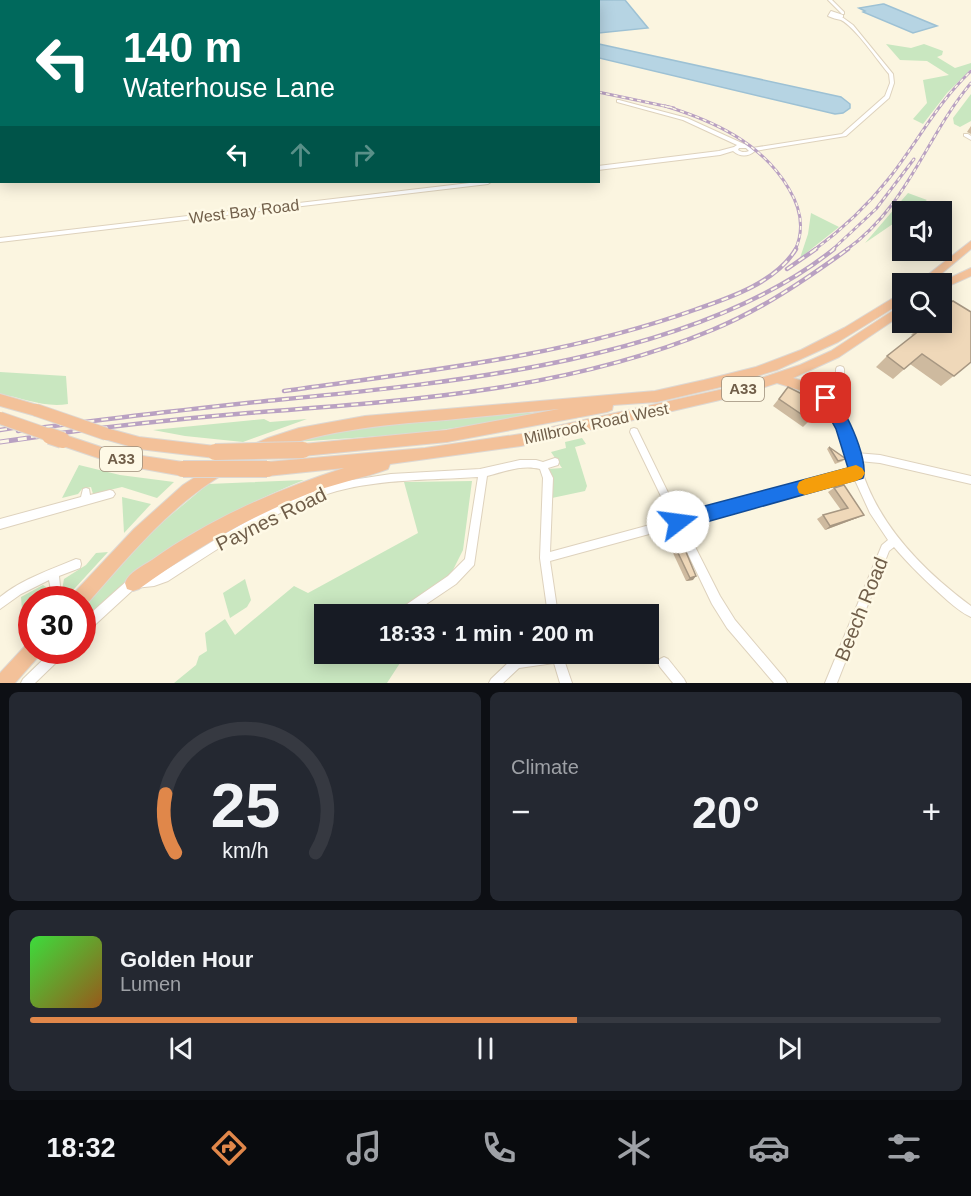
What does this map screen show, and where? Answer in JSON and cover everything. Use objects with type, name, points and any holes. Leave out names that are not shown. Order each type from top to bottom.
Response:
[{"type":"highway","points":[[935,273],[971,244]]},
{"type":"highway","points":[[952,281],[971,272]]},
{"type":"highway","name":"Millbrook Road West","points":[[0,400],[106,434],[148,444],[214,452],[303,450],[388,443],[487,429],[732,379],[790,360],[827,344],[892,303]]},
{"type":"highway","name":"Millbrook Road West","points":[[0,418],[116,458],[183,469],[267,469],[425,454],[545,436],[780,379],[835,354],[892,315]]},
{"type":"highway","points":[[813,365],[812,377],[822,394]]},
{"type":"highway","points":[[780,379],[822,394]]},
{"type":"highway","points":[[92,586],[133,541],[195,485],[240,457],[284,438],[326,426],[375,420],[657,396]]},
{"type":"highway","points":[[133,583],[198,538],[267,502],[339,475],[425,454]]},
{"type":"highway","points":[[3,683],[20,664]]},
{"type":"street","points":[[830,0],[843,13],[841,16]]},
{"type":"street","points":[[620,100],[685,118],[727,139],[738,149],[750,154],[751,150],[838,138],[853,129],[887,96],[892,83],[891,75],[852,26],[841,16],[830,13],[834,5]]},
{"type":"street","points":[[600,168],[738,149]]},
{"type":"street","name":"West Bay Road","points":[[0,240],[480,183]]},
{"type":"street","points":[[840,369],[840,389],[822,394],[842,425],[855,456],[857,473],[874,512],[895,540],[942,588],[971,612]]},
{"type":"street","points":[[634,432],[716,600],[731,624],[781,683]]},
{"type":"street","points":[[855,456],[880,459],[971,480]]},
{"type":"street","name":"Paynes Road","points":[[133,583],[154,581],[273,514],[310,496],[338,487],[421,476],[483,472],[535,462],[543,466],[555,462]]},
{"type":"street","points":[[543,466],[548,478],[545,558],[551,604]]},
{"type":"street","points":[[417,604],[452,580],[470,561],[483,472]]},
{"type":"street","points":[[545,558],[857,473]]},
{"type":"street","points":[[0,524],[85,496],[110,494]]},
{"type":"street","name":"Beech Road","points":[[831,683],[885,548],[895,540]]},
{"type":"street","points":[[0,604],[10,594],[76,564]]},
{"type":"street","points":[[54,573],[55,586]]},
{"type":"street","points":[[96,616],[133,583]]},
{"type":"street","points":[[664,663],[677,682]]},
{"type":"street","points":[[27,683],[47,664]]},
{"type":"street","points":[[495,683],[515,664]]},
{"type":"street","points":[[560,664],[566,683]]},
{"type":"green space","points":[[886,44],[911,48],[924,44],[943,51],[942,55],[937,57],[955,68],[971,63],[971,69],[947,93],[923,124],[913,119],[927,103],[923,80],[949,75],[927,61],[900,60]]},
{"type":"green space","points":[[971,94],[971,121],[960,127],[954,124],[953,118]]},
{"type":"green space","points":[[908,193],[927,200],[925,201],[901,201]]},
{"type":"green space","points":[[892,212],[892,225],[865,243]]},
{"type":"green space","points":[[811,213],[839,227],[800,258],[808,234]]},
{"type":"green space","points":[[0,372],[66,376],[68,404],[42,404],[0,394]]},
{"type":"green space","points":[[547,412],[548,415],[411,434],[294,442],[324,434],[387,423]]},
{"type":"green space","points":[[264,419],[270,422],[307,419],[243,442],[153,430]]},
{"type":"green space","points":[[582,438],[586,444],[575,447],[587,486],[585,491],[552,498],[548,469],[562,468],[551,452],[566,448],[565,442]]},
{"type":"green space","points":[[79,465],[120,475],[174,482],[157,498],[122,487],[93,494],[91,487],[82,489],[78,494],[62,498]]},
{"type":"green space","points":[[304,480],[246,506],[192,536],[140,571],[96,608],[96,589],[159,525],[208,484]]},
{"type":"green space","points":[[472,481],[463,550],[450,576],[413,604],[314,604],[314,664],[399,664],[387,683],[174,683],[196,665],[199,656],[207,651],[205,633],[225,619],[235,635],[294,586],[308,593],[418,533],[404,482]]},
{"type":"green space","points":[[122,497],[151,504],[124,533]]},
{"type":"green space","points":[[108,552],[77,586],[63,586],[64,579],[86,565],[96,553]]},
{"type":"green space","points":[[245,579],[251,600],[247,607],[230,618],[223,593]]},
{"type":"water","points":[[600,0],[625,0],[648,28],[600,33]]},
{"type":"water","points":[[883,4],[937,26],[913,33],[863,12],[865,11],[859,8]]},
{"type":"water","points":[[600,44],[841,97],[850,104],[850,108],[843,113],[835,114],[600,58]]},
{"type":"building","points":[[952,302],[971,312],[971,362],[954,376],[922,354],[904,369],[887,356],[916,333],[952,333]]},
{"type":"building","points":[[788,387],[800,393],[820,410],[810,420],[779,399]]},
{"type":"building","points":[[829,447],[846,459],[838,461]]},
{"type":"building","points":[[844,485],[864,515],[830,526],[823,515],[848,508],[834,488]]},
{"type":"building","points":[[678,533],[696,576],[690,578],[669,534]]},
{"type":"railway","points":[[814,250],[835,234],[873,197],[948,96],[971,71]]},
{"type":"railway","points":[[846,250],[867,232],[901,192],[955,104],[971,83]]},
{"type":"railway","points":[[600,92],[666,106]]},
{"type":"railway","points":[[666,106],[674,108]]},
{"type":"railway","points":[[666,106],[701,119],[735,136],[751,146],[778,173],[789,189],[799,212],[801,227],[795,250]]},
{"type":"railway","points":[[832,250],[876,209],[914,159]]},
{"type":"railway","points":[[284,391],[441,369],[545,351],[647,325],[752,287],[777,271],[796,249]]},
{"type":"railway","points":[[787,269],[816,249]]},
{"type":"railway","points":[[18,431],[173,411],[409,386],[563,361],[638,342],[710,318],[776,287],[834,249]]},
{"type":"railway","points":[[31,437],[167,421],[424,398],[542,380],[600,367],[657,351],[730,322],[782,294],[848,249]]},
{"type":"railway","points":[[0,430],[25,426]]},
{"type":"railway","points":[[0,442],[42,436]]},
{"type":"slow traffic","points":[[805,487],[856,473]]},
{"type":"route","points":[[678,522],[857,473],[855,456],[844,428],[826,398]]}]
